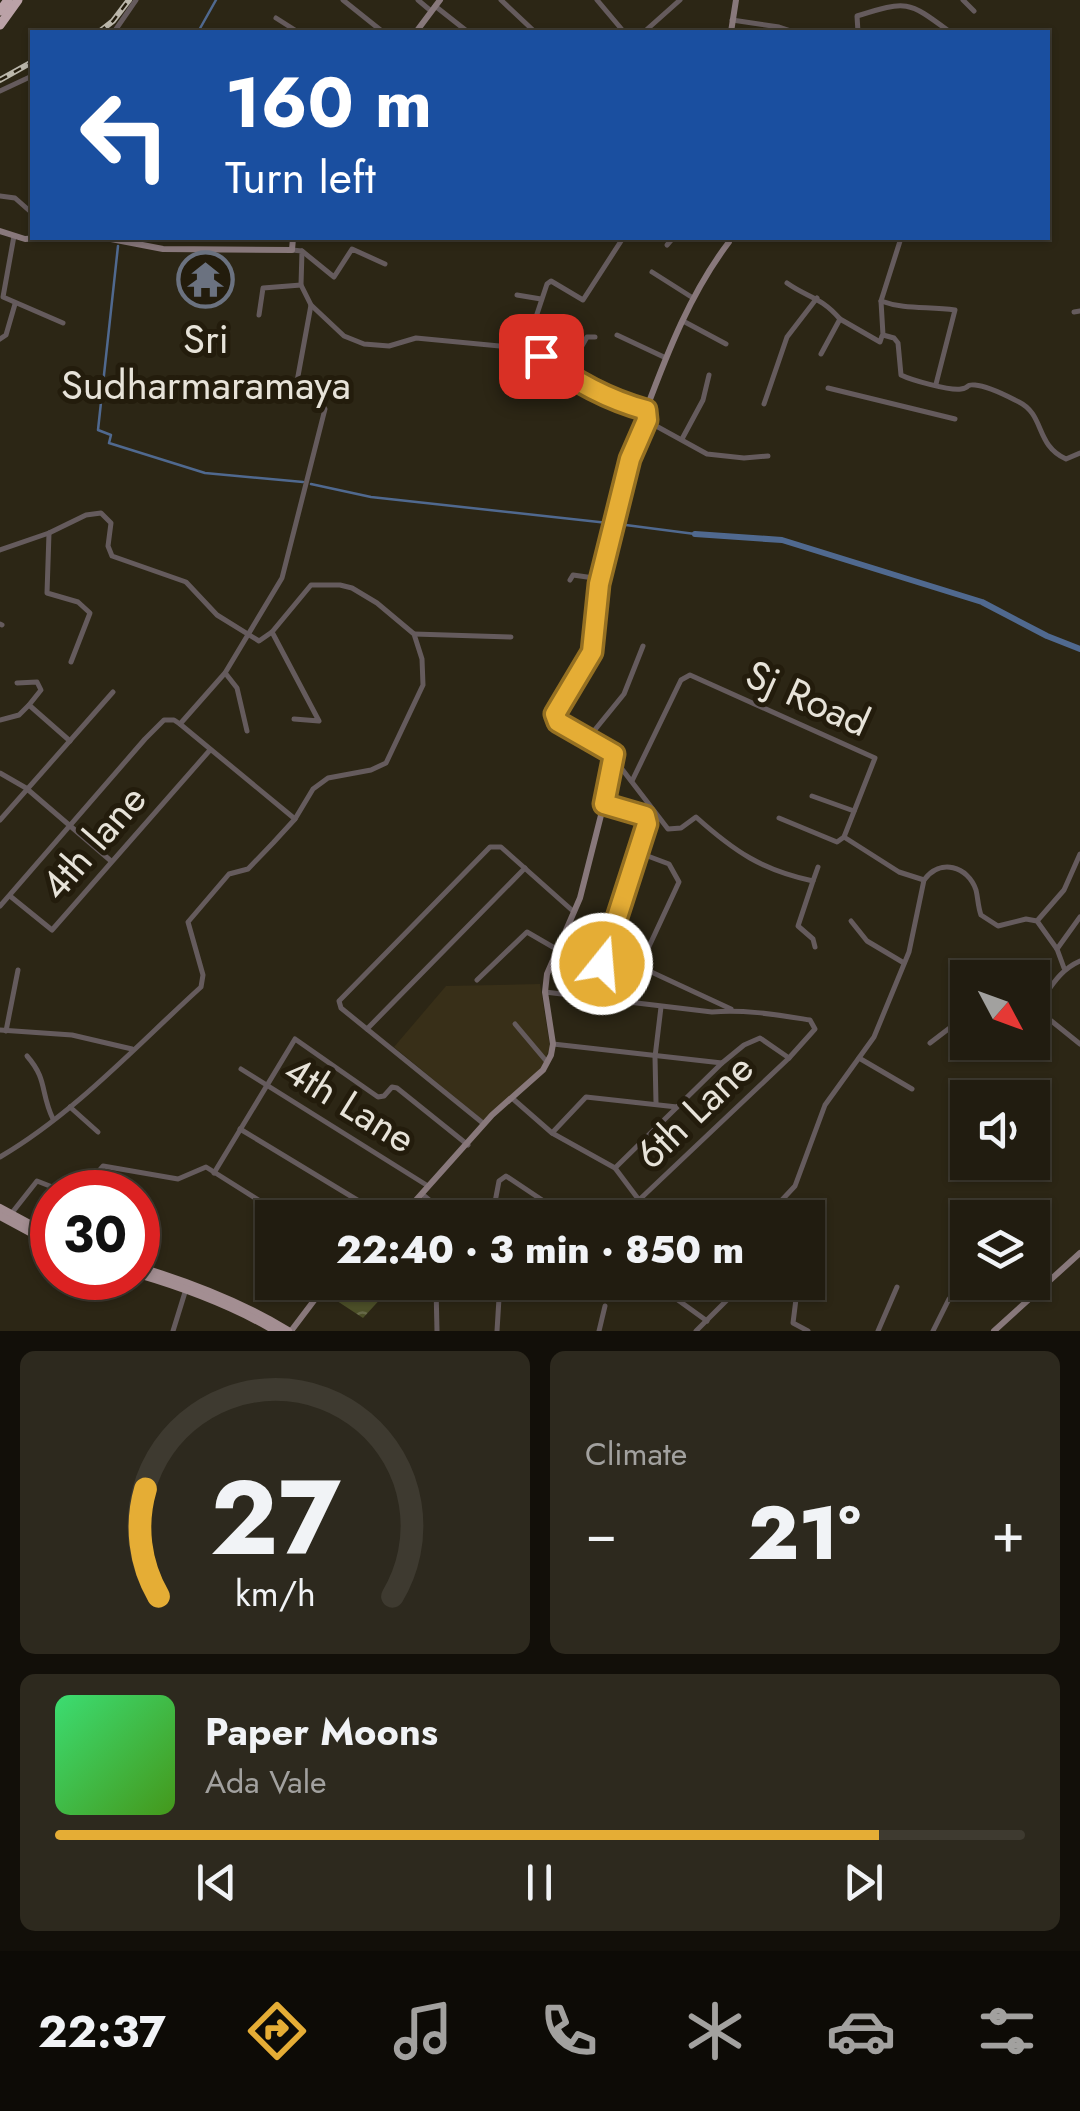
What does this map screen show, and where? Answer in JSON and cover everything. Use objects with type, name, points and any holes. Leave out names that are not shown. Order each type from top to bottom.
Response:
[{"type":"highway","points":[[0,11],[8,0]]},
{"type":"highway","points":[[0,25],[18,0]]},
{"type":"main road","points":[[0,1208],[30,1224]]},
{"type":"main road","points":[[0,1216],[30,1232]]},
{"type":"main road","points":[[160,1275],[189,1282],[243,1305],[290,1331]]},
{"type":"main road","points":[[160,1278],[240,1311],[276,1331]]},
{"type":"street","points":[[115,30],[136,0]]},
{"type":"street","points":[[342,0],[380,30]]},
{"type":"street","points":[[418,0],[436,6],[466,30]]},
{"type":"street","points":[[501,0],[534,30]]},
{"type":"street","points":[[596,0],[622,30]]},
{"type":"street","points":[[646,30],[680,0]]},
{"type":"street","points":[[731,30],[736,0]]},
{"type":"street","points":[[963,0],[974,11]]},
{"type":"street","points":[[858,30],[857,16],[910,2],[947,30]]},
{"type":"street","points":[[418,30],[436,6]]},
{"type":"street","points":[[276,18],[295,30]]},
{"type":"street","points":[[732,20],[784,30]]},
{"type":"street","points":[[0,91],[30,77]]},
{"type":"street","points":[[0,196],[20,201],[30,211]]},
{"type":"street","points":[[0,232],[30,237]]},
{"type":"street","points":[[14,236],[1,294],[15,304],[63,323]]},
{"type":"street","points":[[116,240],[163,250],[302,251],[334,277],[352,249],[385,264]]},
{"type":"street","points":[[292,250],[293,240]]},
{"type":"street","points":[[532,349],[531,332],[550,281],[583,300],[622,240]]},
{"type":"street","points":[[667,245],[671,240]]},
{"type":"street","points":[[728,240],[692,298],[646,410],[647,420],[630,459],[601,579],[592,652],[555,714],[558,722],[610,750],[668,828],[680,828],[696,816],[734,852],[780,874],[813,881]]},
{"type":"street","points":[[787,283],[818,298],[840,320],[880,342],[881,301],[900,240]]},
{"type":"street","points":[[302,251],[300,286],[311,305],[344,336],[364,344],[389,346],[416,338],[532,349],[566,374],[646,410]]},
{"type":"street","points":[[652,272],[692,298]]},
{"type":"street","points":[[259,316],[263,288],[300,286]]},
{"type":"street","points":[[516,295],[541,299]]},
{"type":"street","points":[[764,404],[787,337],[818,298]]},
{"type":"street","points":[[881,301],[896,306],[955,310],[936,385]]},
{"type":"street","points":[[0,339],[6,335],[15,304]]},
{"type":"street","points":[[296,387],[311,305]]},
{"type":"street","points":[[821,354],[840,320]]},
{"type":"street","points":[[683,321],[726,344]]},
{"type":"street","points":[[617,335],[666,358]]},
{"type":"street","points":[[882,335],[898,343],[900,375],[959,390],[972,384],[981,386],[1024,404],[1031,409],[1038,432],[1052,450],[1066,460],[1080,453]]},
{"type":"street","points":[[566,374],[587,337],[594,337]]},
{"type":"street","points":[[535,393],[536,380],[554,366]]},
{"type":"street","points":[[682,439],[703,400],[710,374]]},
{"type":"street","points":[[180,724],[225,673],[282,578],[324,420],[322,401],[296,387],[261,382]]},
{"type":"street","points":[[828,388],[956,419]]},
{"type":"street","points":[[647,420],[716,457],[768,456]]},
{"type":"street","points":[[0,550],[101,513],[112,523],[108,546],[112,556],[186,582],[218,615],[259,641],[272,632],[311,585],[352,588],[414,634],[422,659],[424,686],[386,763],[371,770],[328,778],[313,789],[295,819],[248,869],[229,874],[188,922],[203,975],[201,987],[70,1107],[15,1150],[0,1156]]},
{"type":"street","points":[[49,533],[47,594],[78,602],[90,613],[72,662]]},
{"type":"street","points":[[570,580],[573,575],[601,579]]},
{"type":"street","points":[[272,632],[319,721],[294,719]]},
{"type":"street","points":[[414,634],[511,636]]},
{"type":"street","points":[[588,737],[624,694],[643,646]]},
{"type":"street","points":[[225,673],[236,688],[247,731]]},
{"type":"street","name":"Sj Road","points":[[632,781],[681,680],[690,675],[875,758],[844,836]]},
{"type":"street","points":[[0,720],[19,715],[42,690],[37,682],[18,683]]},
{"type":"street","points":[[0,820],[113,692]]},
{"type":"street","points":[[29,706],[70,741]]},
{"type":"street","points":[[0,906],[164,720],[180,724],[295,819]]},
{"type":"street","name":"4th lane","points":[[10,896],[52,930],[210,750]]},
{"type":"street","points":[[416,1200],[547,1062],[552,1044],[545,992],[580,898],[615,760]]},
{"type":"street","points":[[0,773],[26,788],[111,861]]},
{"type":"street","points":[[812,796],[854,811]]},
{"type":"street","points":[[602,964],[647,824],[645,816],[604,804]]},
{"type":"street","points":[[779,818],[837,842],[844,836],[898,872],[924,880]]},
{"type":"street","points":[[485,1125],[341,1008],[339,1001],[490,846],[501,847],[574,912]]},
{"type":"street","points":[[632,1003],[640,968],[679,882],[670,864],[637,852]]},
{"type":"street","points":[[1038,921],[1064,890],[1080,854]]},
{"type":"street","points":[[782,1200],[796,1186],[825,1106],[874,1037],[904,963],[924,880],[938,866],[948,865],[975,886],[978,908],[986,920],[1003,926],[1026,918],[1038,921],[1064,968]]},
{"type":"street","points":[[816,947],[798,926],[818,867]]},
{"type":"street","points":[[367,1029],[525,868]]},
{"type":"street","points":[[1057,950],[1080,917]]},
{"type":"street","points":[[850,921],[867,941],[904,963]]},
{"type":"street","points":[[477,980],[527,932],[556,954],[640,968],[733,1010]]},
{"type":"street","points":[[1050,988],[1064,968],[1080,961]]},
{"type":"street","points":[[18,970],[3,1030],[72,1035],[132,1048]]},
{"type":"street","points":[[545,992],[712,1012],[733,1010]]},
{"type":"street","points":[[656,1103],[655,1057],[661,1007]]},
{"type":"street","name":"6th Lane","points":[[512,1098],[552,1133],[616,1168],[634,1197],[642,1199],[789,1058],[816,1025],[810,1020],[733,1010]]},
{"type":"street","points":[[1050,1019],[1080,1044]]},
{"type":"street","points":[[515,1024],[547,1062]]},
{"type":"street","points":[[930,1042],[950,1027]]},
{"type":"street","points":[[616,1168],[744,1045],[760,1038],[789,1058]]},
{"type":"street","points":[[214,1173],[295,1039],[378,1097],[397,1088],[468,1144]]},
{"type":"street","points":[[552,1044],[722,1062]]},
{"type":"street","points":[[26,1056],[41,1072],[44,1099],[53,1120]]},
{"type":"street","points":[[859,1058],[912,1088]]},
{"type":"street","name":"4th Lane","points":[[241,1069],[430,1188]]},
{"type":"street","points":[[552,1133],[586,1097],[677,1107]]},
{"type":"street","points":[[70,1107],[98,1132]]},
{"type":"street","points":[[240,1129],[357,1200]]},
{"type":"street","points":[[100,1170],[103,1166],[128,1170]]},
{"type":"street","points":[[160,1175],[178,1178],[202,1167],[258,1200]]},
{"type":"street","points":[[495,1200],[499,1181],[506,1176],[542,1200]]},
{"type":"street","points":[[12,1214],[30,1190]]},
{"type":"street","points":[[422,1194],[429,1200]]},
{"type":"street","points":[[994,1331],[1080,1254]]},
{"type":"street","points":[[878,1331],[897,1287]]},
{"type":"street","points":[[173,1331],[186,1288]]},
{"type":"street","points":[[932,1331],[949,1298]]},
{"type":"street","points":[[290,1331],[314,1300]]},
{"type":"street","points":[[437,1300],[438,1331]]},
{"type":"street","points":[[498,1331],[499,1300]]},
{"type":"street","points":[[678,1300],[707,1321]]},
{"type":"street","points":[[696,1331],[727,1300]]},
{"type":"street","points":[[796,1300],[793,1322],[808,1331]]},
{"type":"street","points":[[599,1331],[605,1306]]},
{"type":"shaded area","points":[[540,984],[550,1047],[541,1070],[486,1123],[394,1047],[446,986]]},
{"type":"green space","points":[[336,1300],[379,1300],[363,1318]]},
{"type":"waterway","points":[[199,30],[216,0]]},
{"type":"waterway","points":[[118,246],[98,430],[111,435],[109,443],[205,473],[303,482]]},
{"type":"waterway","points":[[311,484],[371,497],[608,523]]},
{"type":"waterway","points":[[618,524],[695,534]]},
{"type":"waterway","points":[[695,534],[782,540],[982,602],[1080,649]]},
{"type":"railway","points":[[102,30],[129,0]]},
{"type":"railway","points":[[0,80],[30,63]]},
{"type":"place","name":"Sri Sudharmaramaya","points":[[206,280]]},
{"type":"route","points":[[541,356],[574,379],[646,410],[647,420],[630,459],[599,584],[592,652],[555,714],[558,722],[614,754],[604,804],[645,816],[647,824],[602,964]]}]
